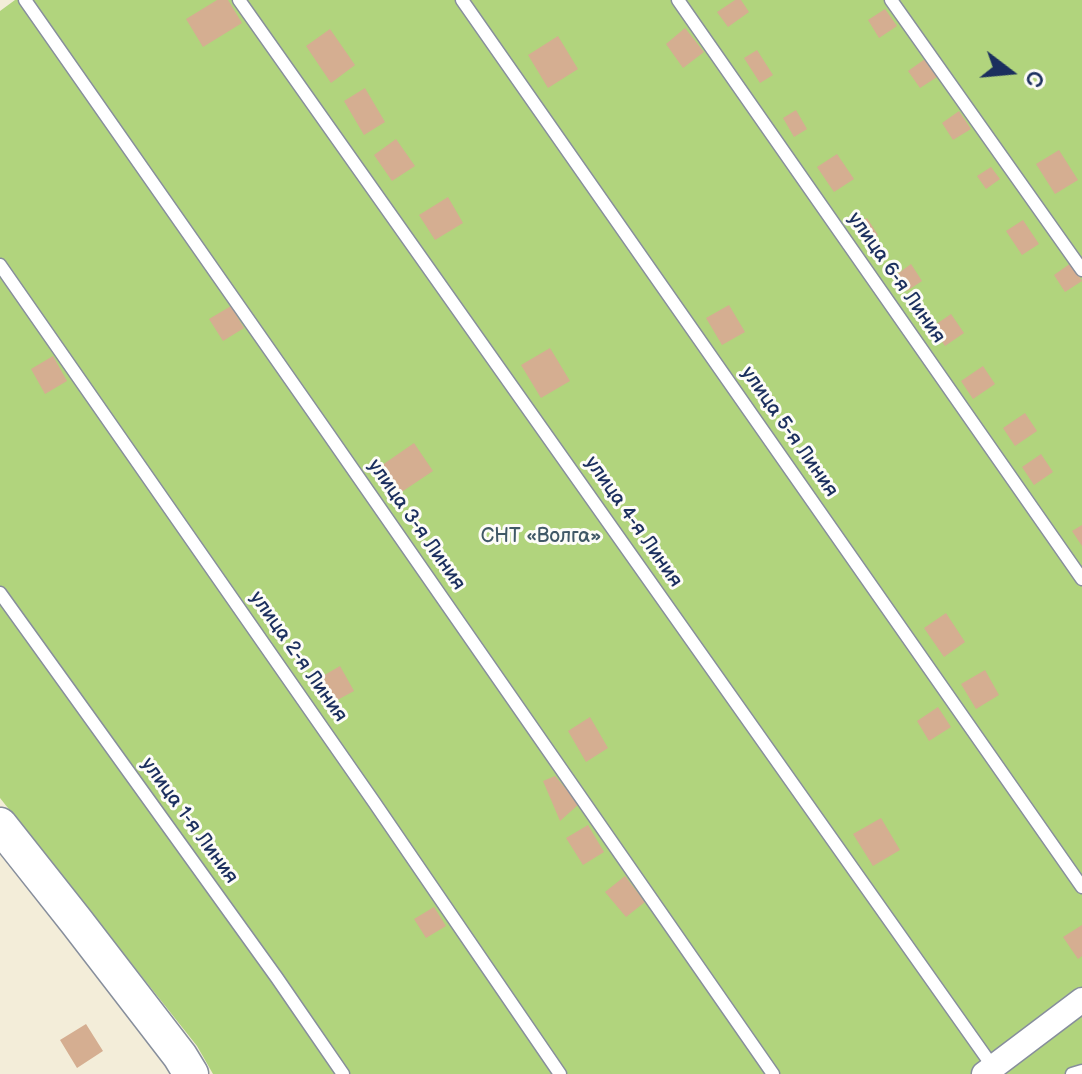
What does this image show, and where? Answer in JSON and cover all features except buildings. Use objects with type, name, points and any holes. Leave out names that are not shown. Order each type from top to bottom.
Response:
[{"type":"street","points":[[0,825],[191,1074]]},
{"type":"street","points":[[988,1071],[1082,1000]]},
{"type":"lane","name":"улица 3-я Линия","points":[[25,0],[773,1074]]},
{"type":"lane","name":"улица 4-я Линия","points":[[239,0],[988,1071]]},
{"type":"lane","name":"улица 5-я Линия","points":[[462,0],[1082,887]]},
{"type":"lane","name":"улица 6-я Линия","points":[[678,0],[1082,579]]},
{"type":"lane","points":[[891,0],[1082,270]]},
{"type":"lane","name":"улица 2-я Линия","points":[[0,265],[560,1074]]},
{"type":"lane","name":"улица 1-я Линия","points":[[0,593],[343,1074]]},
{"type":"lane","points":[[1072,1074],[1082,1071]]},
{"type":"green space","name":"СНТ «Волга»","points":[[15,0],[1082,0],[1082,1074],[213,1074],[197,1046],[0,798],[0,11]]}]
